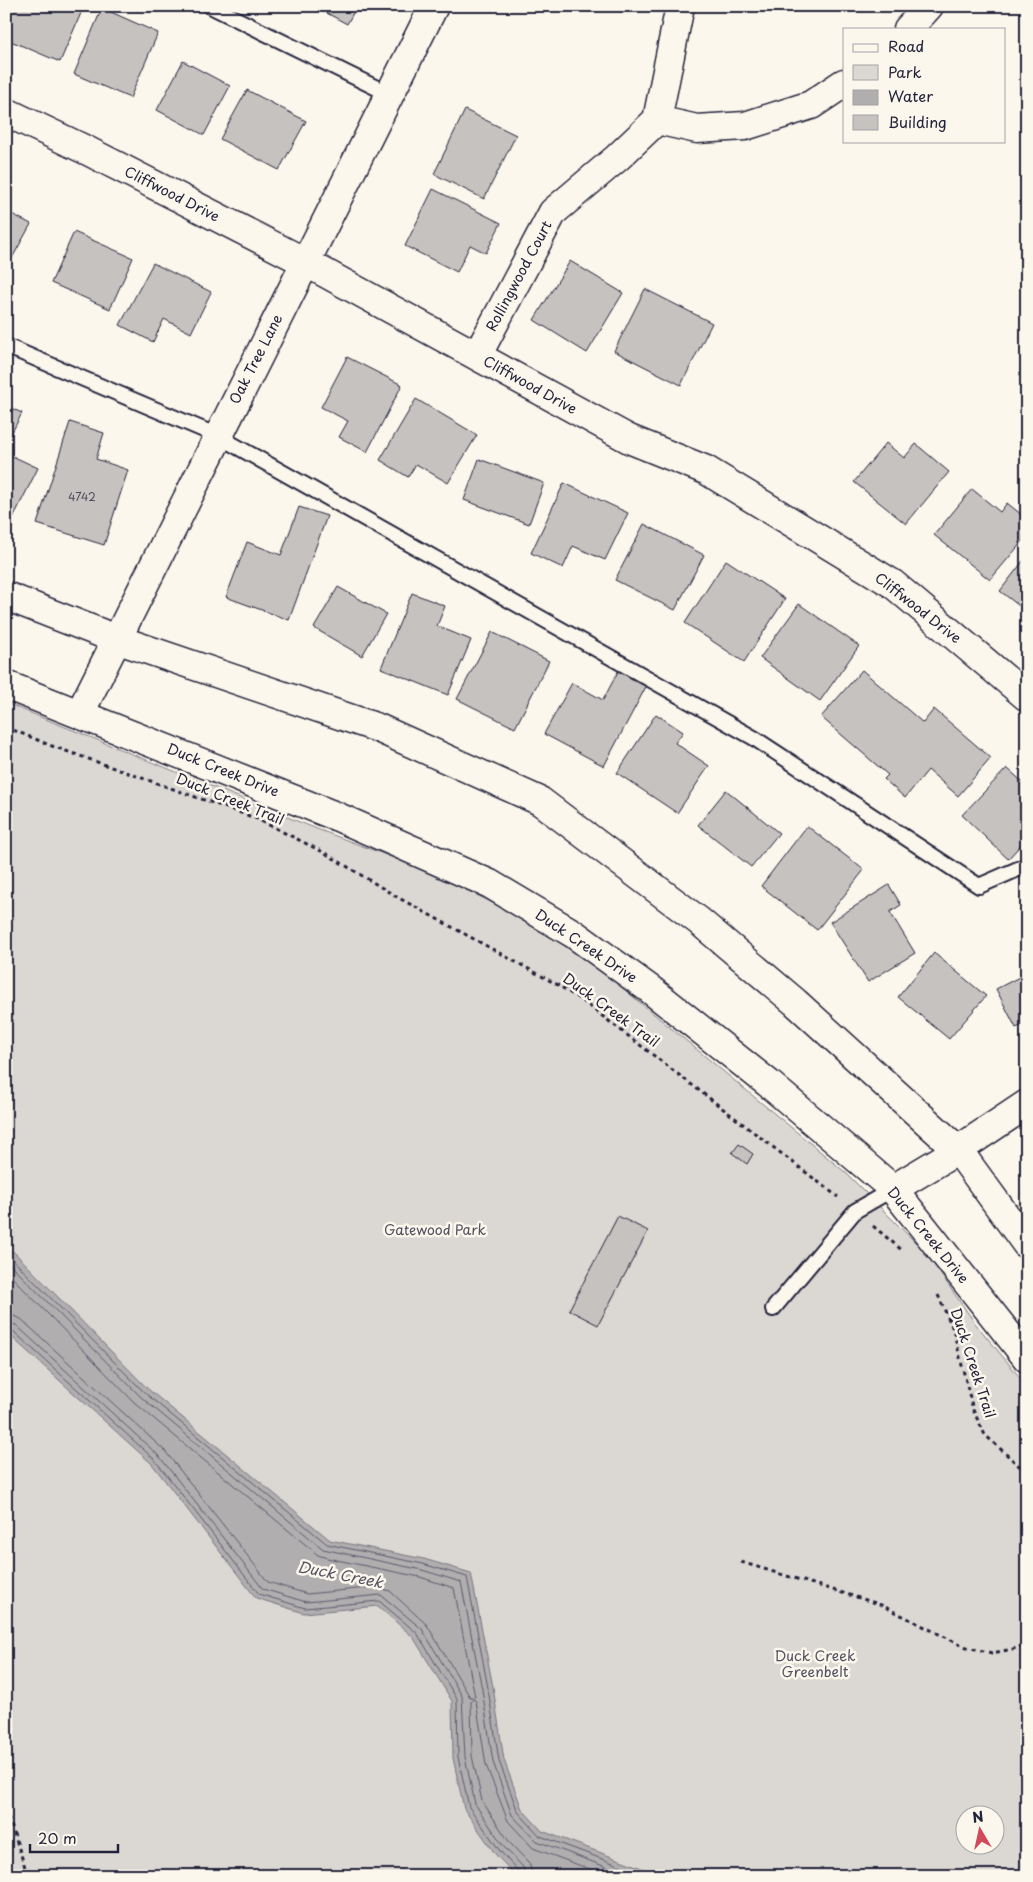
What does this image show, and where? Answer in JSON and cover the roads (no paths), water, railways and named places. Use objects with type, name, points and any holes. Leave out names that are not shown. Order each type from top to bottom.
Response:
[{"type":"street","name":"Oak Tree Lane","points":[[80,713],[434,6]]},
{"type":"street","points":[[680,6],[657,120],[698,129],[745,126],[811,105],[843,84]]},
{"type":"street","points":[[909,28],[929,6]]},
{"type":"street","name":"Cliffwood Drive","points":[[6,112],[88,151],[305,262],[629,439],[706,470],[893,584],[1027,697]]},
{"type":"street","name":"Rollingwood Court","points":[[477,356],[553,212],[617,158],[657,120]]},
{"type":"street","points":[[6,596],[116,639],[378,728],[540,801],[699,921],[795,1002],[958,1150],[1027,1245]]},
{"type":"street","name":"Duck Creek Drive","points":[[6,685],[338,816],[498,889],[574,934],[651,990],[768,1083],[893,1189],[1027,1358]]},
{"type":"street","points":[[893,1189],[958,1150],[1027,1104]]},
{"type":"lane","points":[[210,6],[389,94]]},
{"type":"lane","points":[[6,346],[218,436],[754,738],[979,886],[1027,865]]},
{"type":"lane","points":[[773,1309],[855,1211],[893,1189]]},
{"type":"water","name":"Duck Creek","points":[[6,1247],[14,1252],[148,1389],[330,1540],[424,1559],[471,1573],[493,1687],[504,1760],[522,1809],[542,1831],[650,1871],[658,1876],[516,1876],[496,1855],[464,1809],[453,1758],[452,1701],[413,1637],[378,1606],[304,1613],[256,1598],[152,1464],[6,1332]]},
{"type":"park label","name":"Gatewood Park","points":[[435,1230]]},
{"type":"park label","name":"Duck Creek Greenbelt","points":[[815,1664]]}]
